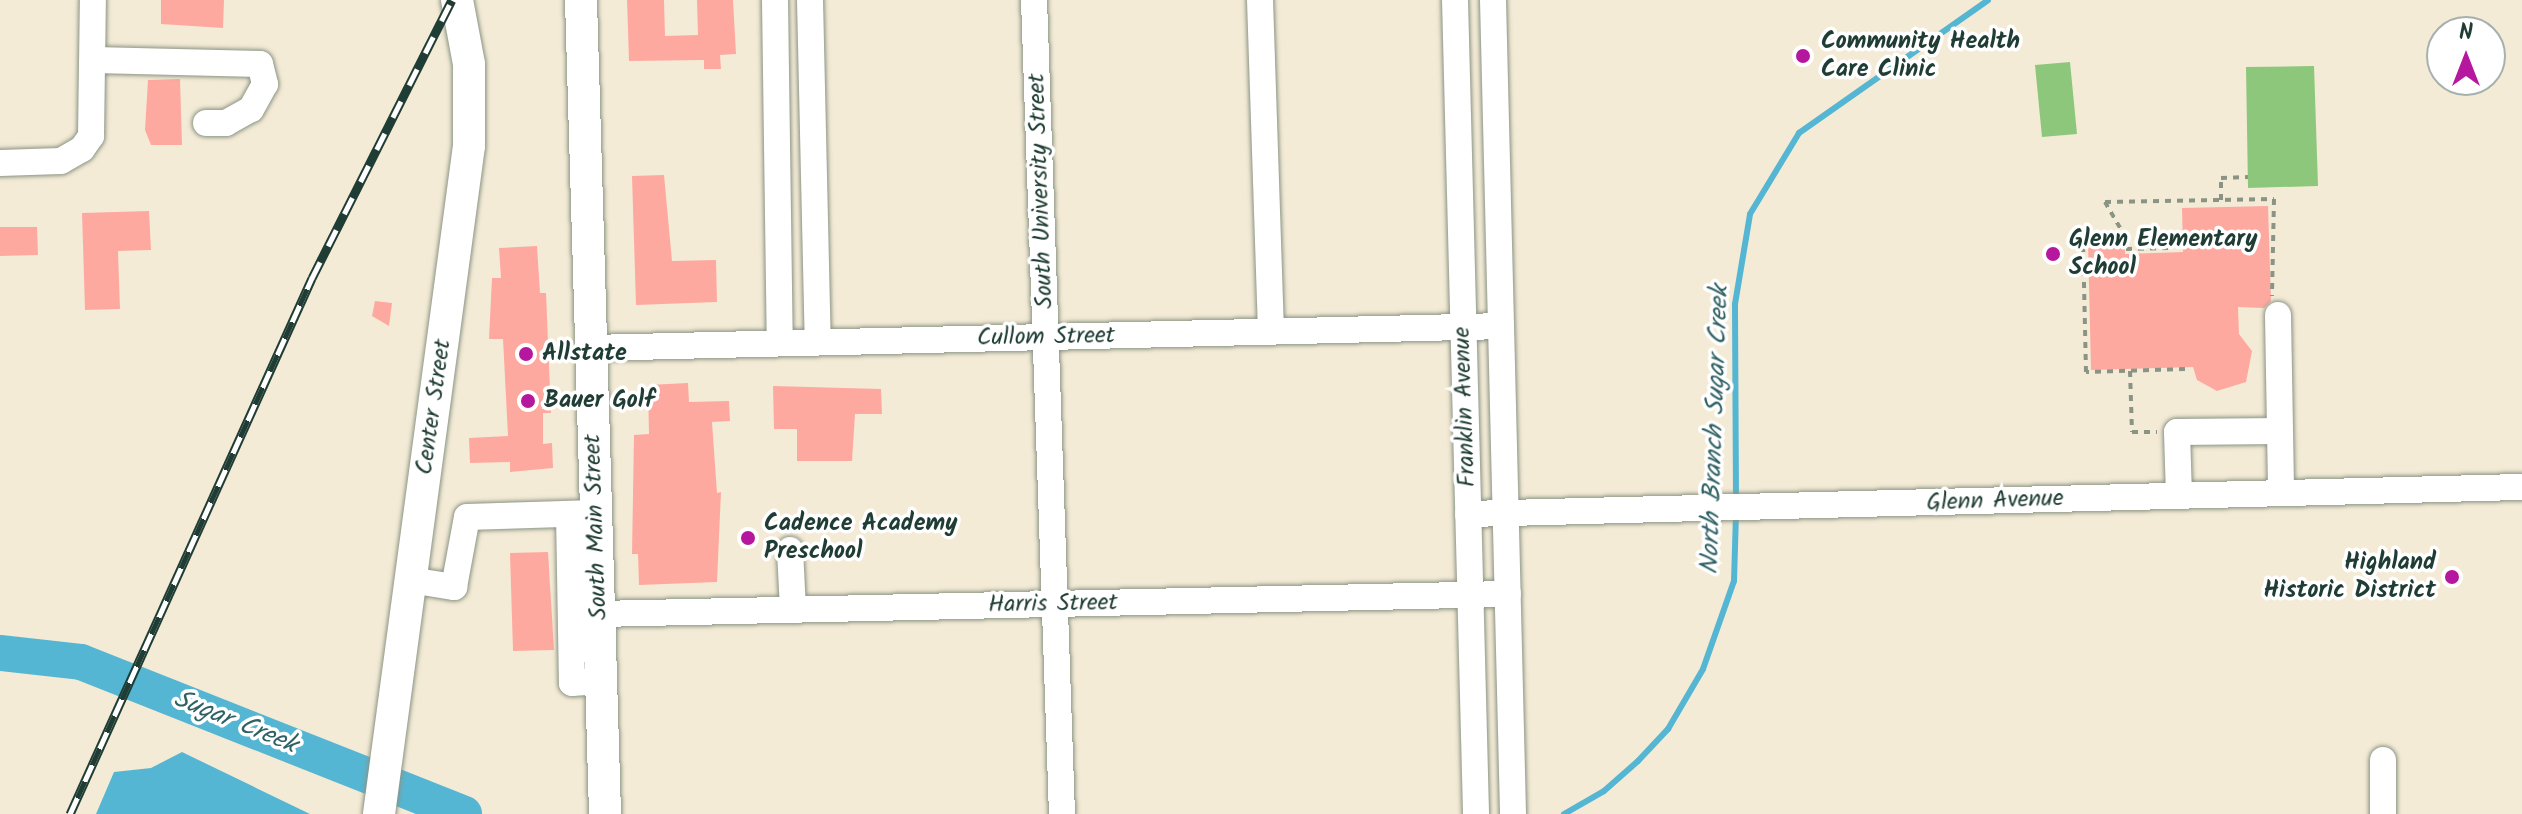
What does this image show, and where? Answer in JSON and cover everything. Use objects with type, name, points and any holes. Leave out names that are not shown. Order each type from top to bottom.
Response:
[{"type":"main road","name":"Center Street","points":[[379,814],[469,146],[469,64],[457,0]]},
{"type":"main road","name":"South Main Street","points":[[581,0],[591,348],[582,514],[598,614],[604,806]]},
{"type":"street","points":[[0,163],[61,161],[82,149],[95,113],[93,0]]},
{"type":"street","points":[[775,0],[780,343]]},
{"type":"street","points":[[810,0],[818,342]]},
{"type":"street","name":"South University Street","points":[[1034,0],[1062,814]]},
{"type":"street","points":[[1260,0],[1271,332]]},
{"type":"street","name":"Franklin Avenue","points":[[1455,0],[1476,814]]},
{"type":"street","name":"Franklin Avenue","points":[[1493,0],[1513,814]]},
{"type":"street","points":[[94,60],[260,64],[265,84],[251,109],[226,123],[206,123]]},
{"type":"street","points":[[2275,312],[2281,493]]},
{"type":"street","name":"Cullom Street","points":[[591,348],[1501,326]]},
{"type":"street","points":[[2179,496],[2177,432],[2280,431]]},
{"type":"street","name":"Glenn Avenue","points":[[1468,514],[2522,487]]},
{"type":"street","points":[[410,580],[454,587],[467,517],[582,514],[572,683],[600,681]]},
{"type":"street","points":[[790,550],[793,610]]},
{"type":"street","name":"Harris Street","points":[[598,614],[1508,594]]},
{"type":"street","points":[[2383,760],[2383,814]]},
{"type":"path","points":[[2221,200],[2221,178],[2248,177]]},
{"type":"path","points":[[2170,248],[2126,249],[2126,238],[2105,202],[2274,199],[2275,312]]},
{"type":"path","points":[[2126,238],[2083,239],[2086,372],[2185,369]]},
{"type":"path","points":[[2130,371],[2132,432],[2140,432]]},
{"type":"green space","points":[[2070,62],[2077,134],[2042,137],[2035,65]]},
{"type":"green space","points":[[2314,66],[2318,186],[2248,188],[2246,67]]},
{"type":"water","points":[[182,752],[310,814],[96,814],[114,772],[151,768]]},
{"type":"building","points":[[161,0],[224,0],[223,28],[161,24]]},
{"type":"building","points":[[627,0],[664,0],[665,36],[698,35],[697,0],[733,0],[736,54],[720,55],[721,69],[704,69],[704,60],[629,61]]},
{"type":"building","points":[[180,79],[182,145],[151,145],[145,130],[148,80]]},
{"type":"building","points":[[664,175],[672,261],[716,260],[717,302],[636,305],[632,176]]},
{"type":"building","points":[[2268,206],[2271,301],[2264,308],[2238,307],[2239,334],[2252,351],[2246,382],[2217,391],[2197,380],[2193,367],[2091,370],[2088,242],[2125,241],[2125,254],[2183,252],[2182,208]]},
{"type":"building","points":[[149,211],[151,250],[118,251],[120,309],[85,310],[82,213]]},
{"type":"building","points":[[0,227],[37,227],[38,255],[0,256]]},
{"type":"building","points":[[537,246],[540,293],[546,293],[551,413],[543,413],[543,444],[552,443],[553,468],[510,472],[510,462],[470,463],[469,438],[508,436],[503,339],[489,339],[492,278],[501,278],[499,248]]},
{"type":"building","points":[[375,301],[392,303],[389,326],[372,316]]},
{"type":"building","points":[[688,383],[689,402],[729,401],[730,421],[712,422],[717,493],[721,492],[717,582],[639,585],[638,554],[632,554],[634,435],[649,434],[648,385]]},
{"type":"building","points":[[773,386],[881,389],[882,414],[855,414],[852,461],[797,461],[797,429],[774,429]]},
{"type":"building","points":[[548,552],[554,650],[513,651],[510,553]]},
{"type":"waterway","name":"North Branch Sugar Creek","points":[[1736,499],[1735,304],[1750,214],[1799,133],[1988,0]]},
{"type":"waterway","name":"North Branch Sugar Creek","points":[[1564,814],[1604,791],[1638,761],[1668,729],[1703,669],[1734,581],[1736,514]]},
{"type":"waterway","name":"Sugar Creek","points":[[0,653],[81,662],[464,814]]},
{"type":"railway","points":[[70,814],[312,278],[452,0]]},
{"type":"place","name":"Community Health Care Clinic","points":[[1803,56]]},
{"type":"place","name":"Glenn Elementary School","points":[[2053,254]]},
{"type":"place","name":"Allstate","points":[[526,354]]},
{"type":"place","name":"Bauer Golf","points":[[528,401]]},
{"type":"place","name":"Cadence Academy Preschool","points":[[748,538]]},
{"type":"place","name":"Highland Historic District","points":[[2452,577]]}]
